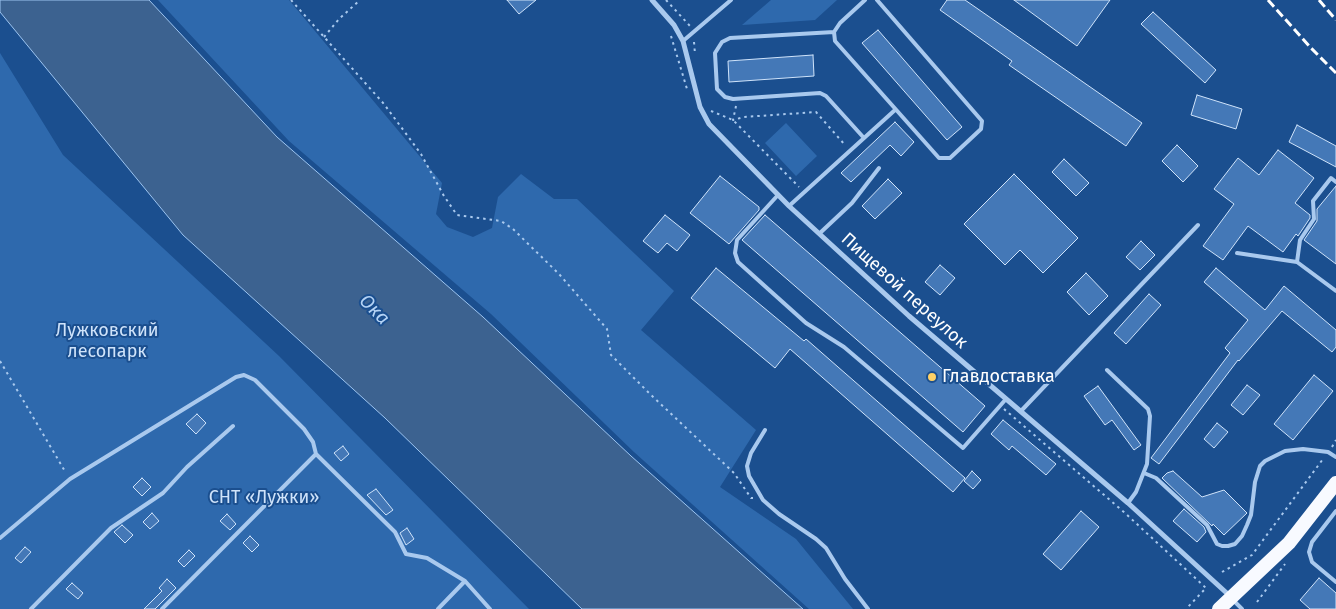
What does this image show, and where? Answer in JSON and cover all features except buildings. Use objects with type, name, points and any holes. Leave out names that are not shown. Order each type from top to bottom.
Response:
[{"type":"highway","points":[[1219,609],[1289,542],[1336,483]]},
{"type":"street","name":"Пищевой переулок","points":[[652,0],[674,25],[683,41],[703,116],[788,206],[909,316],[1128,503],[1232,598]]},
{"type":"lane","points":[[683,41],[731,0]]},
{"type":"lane","points":[[865,0],[840,23],[834,32],[835,41],[939,158],[950,158],[981,129],[982,121],[877,0]]},
{"type":"lane","points":[[834,32],[730,38],[722,42],[715,53],[717,89],[725,97],[738,99],[820,93],[826,96],[864,138]]},
{"type":"lane","points":[[788,206],[895,110]]},
{"type":"lane","points":[[820,234],[852,203],[879,168]]},
{"type":"lane","points":[[1297,262],[1300,240],[1314,219],[1313,201],[1331,178],[1336,182]]},
{"type":"lane","points":[[778,195],[738,240],[735,253],[738,262],[806,323],[844,347],[964,448],[1006,399]]},
{"type":"lane","points":[[1021,411],[1198,225]]},
{"type":"lane","points":[[1237,253],[1297,262],[1336,291]]},
{"type":"lane","points":[[1106,370],[1148,409],[1150,416],[1149,448],[1144,473],[1136,492],[1128,503]]},
{"type":"lane","points":[[0,538],[70,479],[236,377],[244,375],[255,380],[304,429],[313,442],[316,454],[395,532],[406,554],[427,558],[465,582],[490,609]]},
{"type":"lane","points":[[32,609],[111,528],[163,494],[187,467],[233,426]]},
{"type":"lane","points":[[765,430],[751,453],[747,466],[749,476],[763,500],[826,548],[845,579],[868,609]]},
{"type":"lane","points":[[1144,473],[1156,478],[1200,518],[1207,525],[1217,544],[1228,546],[1235,544],[1248,525],[1255,482],[1260,466],[1265,461],[1285,451],[1303,449],[1328,452],[1336,457]]},
{"type":"lane","points":[[162,609],[316,454]]},
{"type":"lane","points":[[1336,511],[1312,542],[1309,552],[1312,562],[1336,582]]},
{"type":"lane","points":[[438,609],[465,582]]},
{"type":"lane","name":"Пищевой переулок","points":[[1232,598],[1242,609]]},
{"type":"path","points":[[291,0],[384,104],[421,154],[444,196],[457,215],[501,221],[514,229],[559,274],[607,329],[611,355],[734,473],[751,498],[763,500]]},
{"type":"path","points":[[323,38],[339,18],[360,0]]},
{"type":"path","points":[[738,99],[733,120],[744,117],[816,112],[850,150]]},
{"type":"path","points":[[0,361],[70,479]]},
{"type":"path","points":[[1222,572],[1252,555],[1336,440]]},
{"type":"path","points":[[1186,609],[1206,588]]},
{"type":"green space","points":[[158,0],[289,0],[442,183],[436,214],[447,227],[473,237],[492,228],[498,197],[521,174],[554,199],[577,199],[674,291],[641,330],[756,430],[720,487],[796,539],[853,609],[809,609],[634,452],[491,314],[289,141]]},
{"type":"green space","points":[[771,0],[837,0],[815,20],[742,25]]},
{"type":"green space","points":[[0,53],[63,155],[279,356],[529,609],[0,609]]},
{"type":"green space","points":[[786,123],[817,156],[796,176],[765,143]]},
{"type":"water","name":"Ока","points":[[0,0],[149,0],[277,137],[483,317],[631,456],[803,609],[582,609],[385,418],[183,235],[0,12]]},
{"type":"railway","points":[[1268,0],[1336,73]]},
{"type":"railway","points":[[1319,0],[1336,20]]},
{"type":"place","name":"Главдоставка","points":[[932,377]]},
{"type":"park label","name":"Лужковский лесопарк","points":[[107,341]]},
{"type":"park label","name":"СНТ «Лужки»","points":[[264,498]]}]
